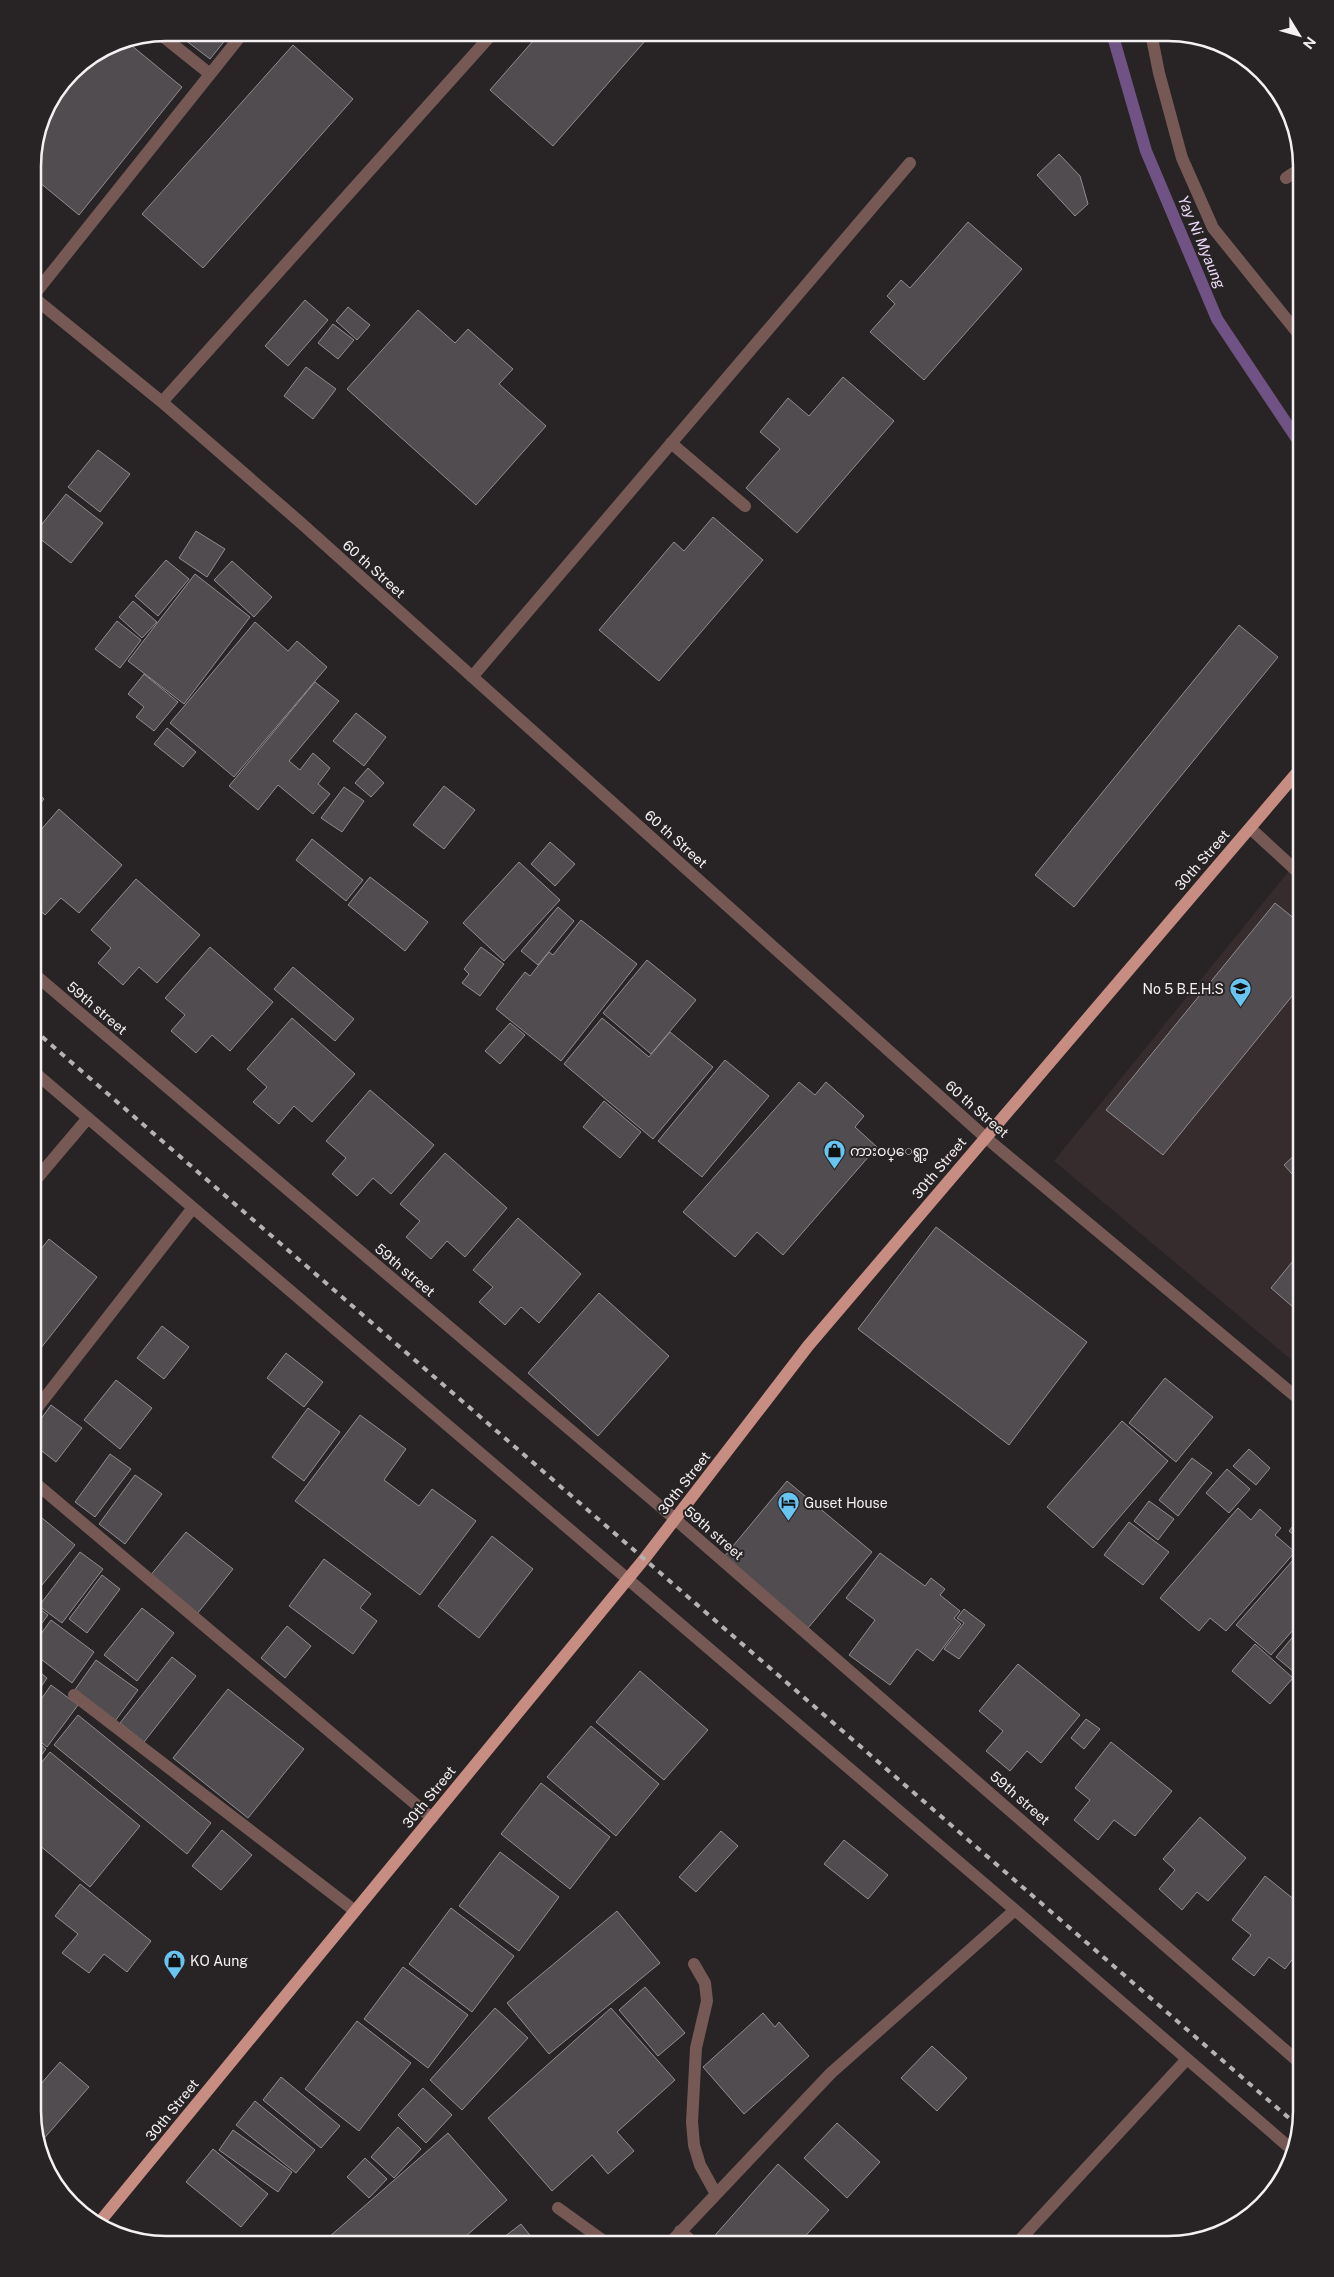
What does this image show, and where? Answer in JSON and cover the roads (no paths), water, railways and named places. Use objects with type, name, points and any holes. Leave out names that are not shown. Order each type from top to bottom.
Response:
[{"type":"main road","name":"30th Street","points":[[103,2218],[627,1579],[808,1346],[1293,778]]},
{"type":"street","points":[[170,42],[210,74]]},
{"type":"street","points":[[42,285],[235,42]]},
{"type":"street","points":[[162,402],[485,42]]},
{"type":"street","points":[[1153,42],[1159,73],[1182,158],[1213,228],[1293,326]]},
{"type":"street","points":[[472,676],[910,163]]},
{"type":"street","points":[[1286,178],[1293,174]]},
{"type":"street","name":"60 th Street","points":[[42,303],[162,402],[472,676],[985,1137],[1293,1394]]},
{"type":"street","points":[[671,443],[745,506]]},
{"type":"street","points":[[1250,828],[1293,867]]},
{"type":"street","name":"59th street","points":[[42,980],[675,1519],[1293,2056]]},
{"type":"street","points":[[42,1078],[192,1209],[1015,1910],[1287,2146]]},
{"type":"street","points":[[41,1173],[88,1118]]},
{"type":"street","points":[[41,1403],[192,1209]]},
{"type":"street","points":[[41,1488],[432,1818]]},
{"type":"street","points":[[74,1694],[355,1911]]},
{"type":"street","points":[[676,2236],[830,2073],[1015,1910]]},
{"type":"street","points":[[694,1964],[706,1983],[707,2001],[696,2048],[692,2122],[694,2145],[700,2165],[716,2194]]},
{"type":"street","points":[[1024,2236],[1187,2059]]},
{"type":"street","points":[[558,2208],[596,2235]]},
{"type":"street","points":[[680,2231],[685,2236]]},
{"type":"waterway","name":"Yay Ni Myaung","points":[[1115,42],[1146,151],[1217,319],[1293,433]]},
{"type":"railway","points":[[42,1036],[1292,2121]]},
{"type":"place","name":"No 5 B.E.H.S","points":[[1240,1008]]},
{"type":"place","name":"ကားဝပ္ေရွာ့","points":[[834,1170]]},
{"type":"place","name":"Guset House","points":[[788,1522]]},
{"type":"place","name":"KO Aung","points":[[174,1980]]}]
